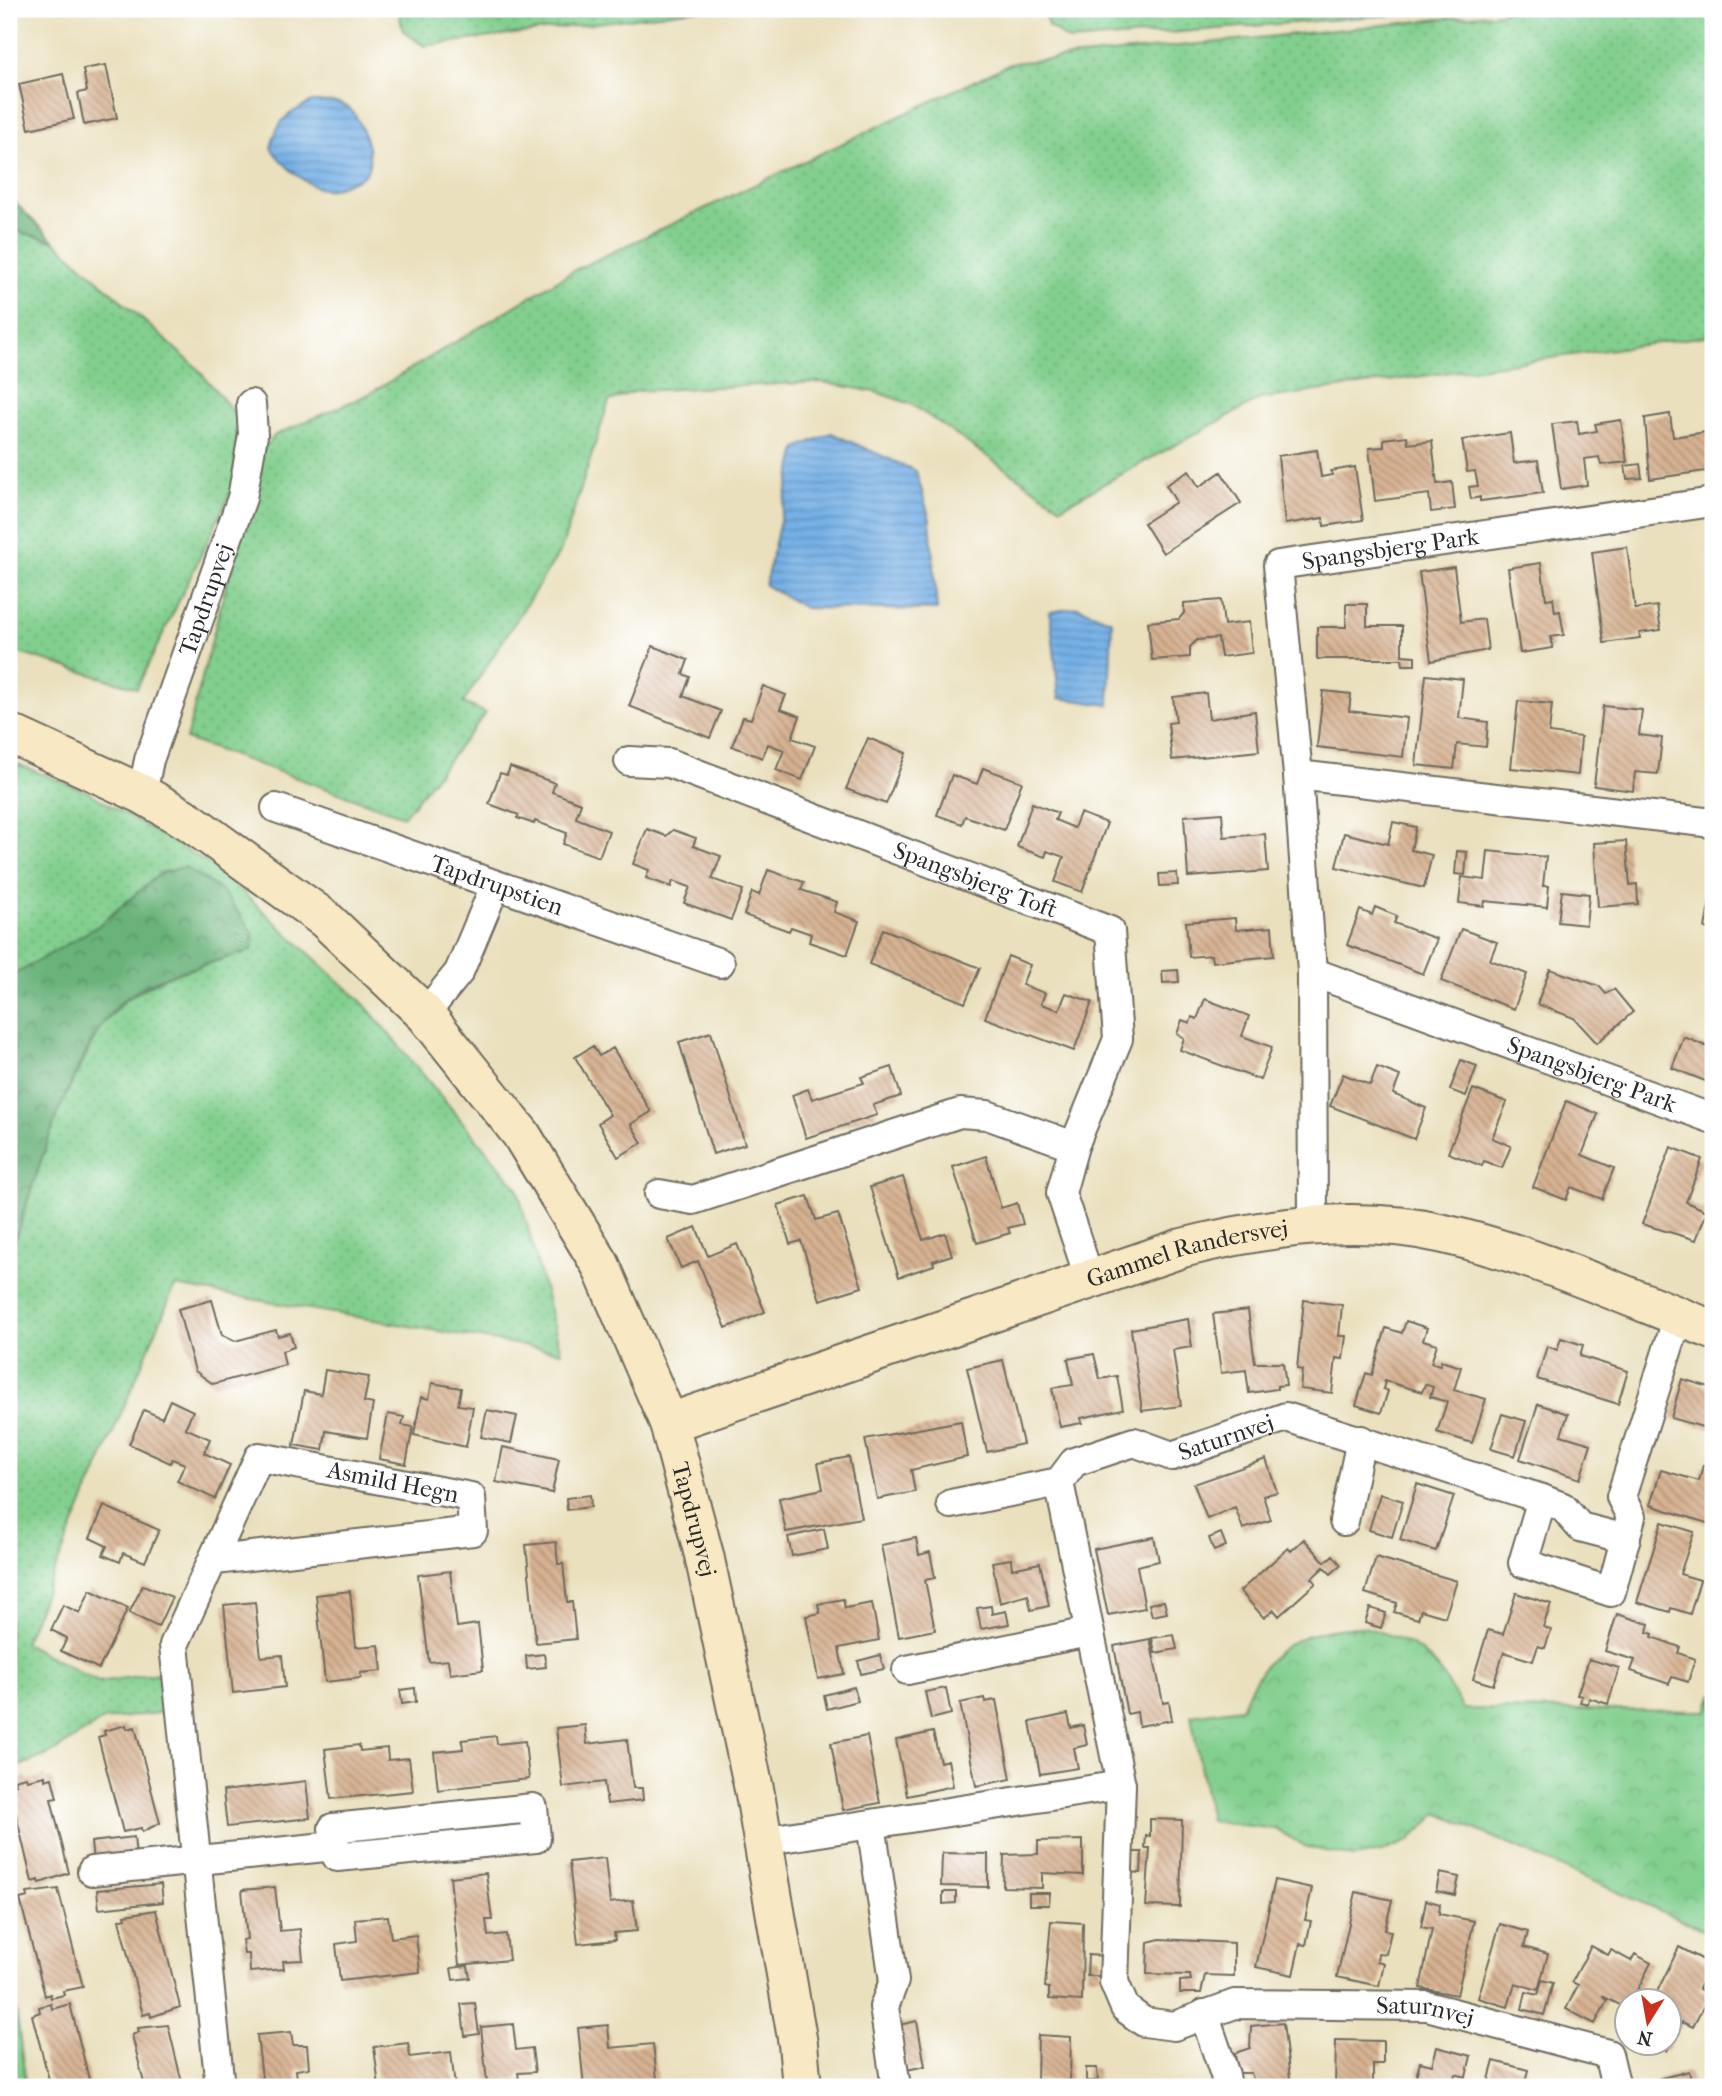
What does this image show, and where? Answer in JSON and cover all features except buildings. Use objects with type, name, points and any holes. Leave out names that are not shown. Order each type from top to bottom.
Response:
[{"type":"street","name":"Tapdrupvej","points":[[142,794],[149,760],[242,498],[253,435],[251,404]]},
{"type":"street","name":"Spangsbjerg Park","points":[[1313,1225],[1312,972],[1298,775],[1278,565],[1713,502]]},
{"type":"street","name":"Tapdrupvej","points":[[9,733],[142,794],[189,821],[325,919],[425,1014],[522,1134],[600,1264],[668,1423],[726,1648],[798,2045],[802,2087]]},
{"type":"street","name":"Spangsbjerg Toft","points":[[629,761],[669,764],[1110,931],[1118,1039],[1074,1146],[1061,1193],[1090,1280]]},
{"type":"street","points":[[1298,775],[1713,823]]},
{"type":"street","name":"Tapdrupstien","points":[[275,808],[720,963]]},
{"type":"street","points":[[425,1014],[459,972],[495,886]]},
{"type":"street","name":"Spangsbjerg Park","points":[[1312,972],[1713,1119]]},
{"type":"street","points":[[659,1195],[693,1200],[960,1113],[987,1115],[1074,1146]]},
{"type":"street","name":"Gammel Randersvej","points":[[668,1423],[1182,1248],[1245,1233],[1313,1225],[1391,1226],[1443,1233],[1508,1252],[1713,1330]]},
{"type":"street","points":[[1542,1499],[1523,1563],[1611,1592],[1631,1517],[1621,1497],[1678,1317]]},
{"type":"street","name":"Saturnvej","points":[[1616,2087],[1608,2054],[1427,2006],[1235,2004],[1174,2026],[1144,2022],[1125,2008],[1114,1982],[1121,1785],[1059,1482],[1074,1462],[1134,1443],[1172,1456],[1286,1417],[1542,1499],[1563,1507],[1580,1527],[1626,1539]]},
{"type":"street","points":[[1344,1521],[1361,1440]]},
{"type":"street","name":"Asmild Hegn","points":[[215,1560],[473,1531],[471,1497],[259,1457],[215,1560],[174,1646],[194,1860],[220,2087]]},
{"type":"street","points":[[951,1504],[1059,1482]]},
{"type":"street","points":[[907,1670],[1088,1632]]},
{"type":"street","points":[[762,1841],[1121,1785]]},
{"type":"street","points":[[533,1808],[536,1838],[337,1857],[335,1846],[333,1828],[533,1808]]},
{"type":"street","points":[[871,1824],[894,1981],[884,2007],[896,2087]]},
{"type":"street","points":[[92,1871],[335,1846]]},
{"type":"street","points":[[1203,2014],[1227,2087]]},
{"type":"green space","points":[[398,9],[703,9],[424,46],[403,31]]},
{"type":"green space","points":[[1044,9],[1462,9],[1070,41],[1048,26]]},
{"type":"green space","points":[[1509,9],[1713,9],[1713,335],[1260,399],[1061,507],[911,404],[876,392],[821,382],[636,391],[609,401],[561,550],[463,703],[486,713],[404,816],[186,739],[257,467],[262,451],[275,435],[367,395],[575,270],[1012,63],[1500,13]]},
{"type":"green space","points":[[9,197],[54,241],[9,229]]},
{"type":"green space","points":[[9,229],[54,241],[197,368],[238,417],[234,486],[137,688],[9,650]]},
{"type":"green space","points":[[9,761],[86,791],[216,868],[363,1003],[517,1187],[561,1352],[175,1286],[24,1643],[98,1682],[160,1673],[166,1712],[103,1720],[50,1754],[9,1770],[9,1258],[55,1118],[99,1029],[125,1000],[166,977],[252,950],[223,892],[185,867],[161,873],[98,926],[9,978]]},
{"type":"green space","points":[[185,867],[223,892],[253,933],[252,950],[160,979],[132,994],[111,1013],[92,1041],[57,1116],[9,1258],[9,978],[98,926],[161,873]]},
{"type":"green space","points":[[1364,1627],[1414,1646],[1424,1654],[1443,1676],[1463,1709],[1707,1711],[1713,1693],[1713,1934],[1438,1813],[1409,1841],[1381,1852],[1354,1857],[1307,1847],[1275,1829],[1210,1821],[1191,1715],[1241,1708],[1262,1669],[1288,1645],[1303,1637]]},
{"type":"green space","points":[[9,1956],[26,2087],[9,2087]]},
{"type":"water","points":[[312,102],[340,104],[354,113],[368,149],[369,167],[362,177],[333,189],[323,189],[306,182],[289,169],[271,148],[276,130],[284,119]]},
{"type":"water","points":[[831,433],[916,471],[930,520],[937,610],[805,608],[765,585],[797,448]]},
{"type":"water","points":[[1078,607],[1112,621],[1109,705],[1059,698],[1050,612]]}]
